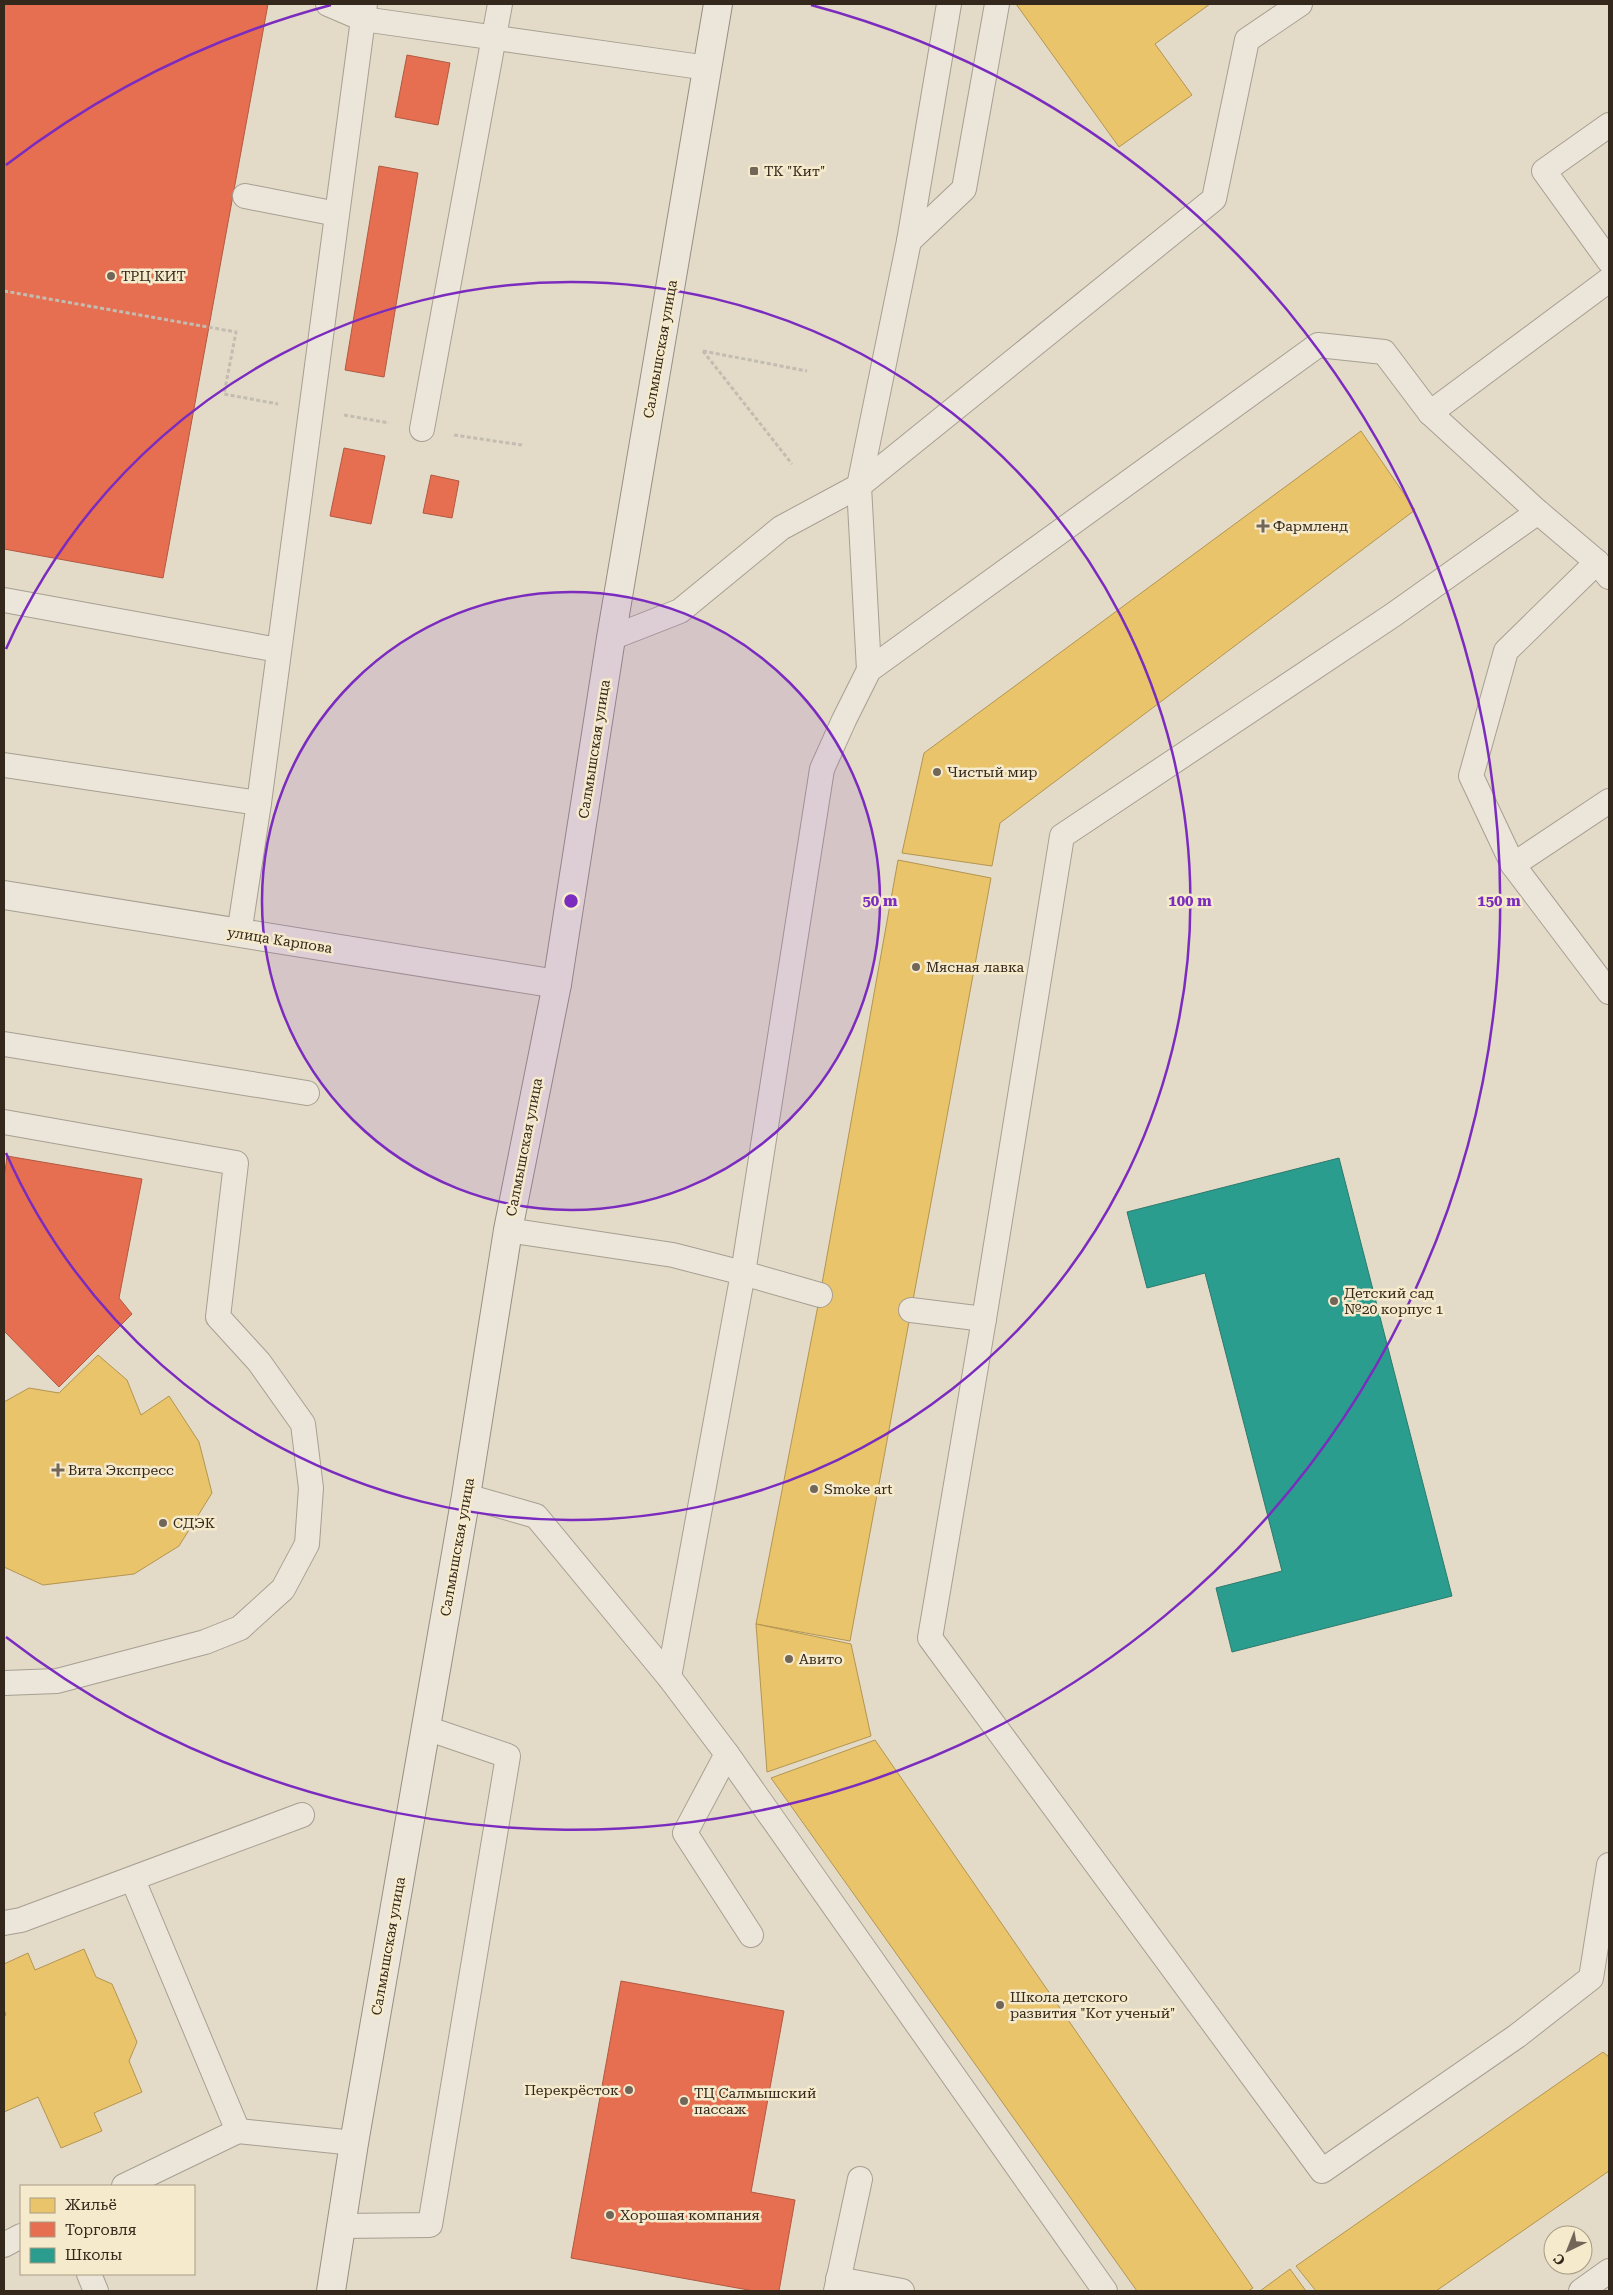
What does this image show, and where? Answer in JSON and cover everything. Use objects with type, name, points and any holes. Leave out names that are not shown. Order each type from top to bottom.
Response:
[{"type":"main road","name":"Салмышская улица","points":[[331,2291],[354,2143],[466,1496],[508,1230],[557,984],[612,638],[718,4]]},
{"type":"main road","name":"улица Карпова","points":[[4,895],[557,984]]},
{"type":"lane","points":[[328,4],[494,38],[708,68]]},
{"type":"lane","points":[[422,429],[500,4]]},
{"type":"lane","points":[[870,670],[859,486],[908,242],[949,4]]},
{"type":"lane","points":[[908,242],[964,189],[997,4]]},
{"type":"lane","points":[[612,638],[680,611],[781,528],[859,486],[1214,199],[1247,40],[1300,4]]},
{"type":"lane","points":[[239,934],[259,803],[364,12]]},
{"type":"lane","points":[[1609,125],[1544,171],[1609,261]]},
{"type":"lane","points":[[245,196],[337,214]]},
{"type":"lane","points":[[1430,413],[1609,280]]},
{"type":"lane","points":[[669,1677],[743,1273],[822,769],[844,720],[870,670],[1318,345],[1384,352],[1430,413],[1603,570],[1506,651],[1471,776],[1513,865],[1609,992]]},
{"type":"lane","points":[[1538,512],[1393,615],[1062,836],[984,1320],[930,1638],[1322,2171],[1517,2036],[1591,1978],[1609,1865]]},
{"type":"lane","points":[[4,600],[278,650]]},
{"type":"lane","points":[[4,765],[259,803]]},
{"type":"lane","points":[[1513,865],[1609,801]]},
{"type":"lane","points":[[4,1044],[307,1094]]},
{"type":"lane","points":[[4,1122],[236,1163],[218,1317],[258,1362],[303,1424],[311,1488],[307,1544],[283,1589],[240,1628],[204,1642],[57,1681],[4,1683]]},
{"type":"lane","points":[[508,1230],[673,1255],[820,1295]]},
{"type":"lane","points":[[911,1310],[984,1320]]},
{"type":"lane","points":[[466,1496],[536,1516],[669,1677],[728,1754],[1106,2291]]},
{"type":"lane","points":[[342,2226],[430,2225],[508,1756],[426,1728]]},
{"type":"lane","points":[[728,1754],[684,1833],[751,1936]]},
{"type":"lane","points":[[4,1923],[21,1920],[133,1880],[302,1815]]},
{"type":"lane","points":[[133,1880],[238,2131]]},
{"type":"lane","points":[[126,2185],[238,2131],[354,2143]]},
{"type":"lane","points":[[860,2179],[837,2285],[902,2291]]},
{"type":"lane","points":[[4,2245],[20,2237]]},
{"type":"lane","points":[[1581,2291],[1609,2272]]},
{"type":"lane","points":[[89,2275],[96,2291]]},
{"type":"path","points":[[4,291],[213,328]]},
{"type":"path","points":[[792,464],[703,351],[807,371]]},
{"type":"path","points":[[467,437],[522,445]]},
{"type":"building: Жильё","points":[[1016,4],[1210,4],[1155,44],[1192,95],[1119,147]]},
{"type":"building: Жильё","points":[[1361,431],[1415,510],[1000,823],[992,866],[902,853],[924,753]]},
{"type":"building: Жильё","points":[[898,860],[991,878],[850,1641],[756,1624],[820,1295]]},
{"type":"building: Жильё","points":[[98,1355],[127,1380],[141,1415],[169,1396],[199,1442],[212,1493],[179,1546],[134,1574],[43,1585],[4,1567],[4,1402],[29,1388],[59,1393]]},
{"type":"building: Жильё","points":[[756,1624],[851,1644],[871,1736],[767,1772]]},
{"type":"building: Жильё","points":[[875,1740],[1253,2288],[1248,2291],[1137,2291],[771,1778]]},
{"type":"building: Жильё","points":[[84,1949],[96,1977],[112,1984],[137,2042],[129,2061],[142,2092],[94,2113],[102,2131],[61,2148],[38,2097],[4,2112],[4,2016],[6,2015],[4,2009],[4,1964],[28,1953],[35,1970]]},
{"type":"building: Жильё","points":[[1603,2052],[1609,2057],[1609,2171],[1436,2291],[1316,2291],[1296,2266]]},
{"type":"building: Жильё","points":[[1290,2269],[1306,2291],[1260,2291]]},
{"type":"building: Торговля","name":"ТРЦ КИТ","points":[[4,4],[268,4],[163,578],[4,549]]},
{"type":"building: Торговля","points":[[407,55],[450,63],[438,125],[395,117]]},
{"type":"building: Торговля","points":[[379,166],[418,173],[384,377],[345,370]]},
{"type":"building: Торговля","points":[[344,448],[385,456],[371,524],[330,516]]},
{"type":"building: Торговля","points":[[431,475],[459,481],[452,518],[423,513]]},
{"type":"building: Торговля","points":[[7,1156],[142,1179],[119,1298],[132,1314],[59,1387],[4,1331],[4,1179]]},
{"type":"building: Торговля","name":"ТЦ Салмышский пассаж","points":[[621,1981],[784,2011],[751,2192],[795,2200],[779,2291],[754,2291],[571,2258]]},
{"type":"building: Школы","points":[[1339,1158],[1452,1596],[1232,1652],[1216,1588],[1282,1571],[1205,1273],[1147,1288],[1127,1212]]},
{"type":"place","name":"ТК \"Кит\"","points":[[754,171]]},
{"type":"place","name":"ТРЦ КИТ","points":[[111,276]]},
{"type":"place","name":"Фармленд","points":[[1263,526]]},
{"type":"place","name":"Чистый мир","points":[[937,772]]},
{"type":"place","name":"Мясная лавка","points":[[916,967]]},
{"type":"place","name":"Детский сад №20 корпус 1","points":[[1334,1301]]},
{"type":"place","name":"Вита Экспресс","points":[[58,1470]]},
{"type":"place","name":"Smoke art","points":[[814,1489]]},
{"type":"place","name":"СДЭК","points":[[163,1523]]},
{"type":"place","name":"Авито","points":[[789,1659]]},
{"type":"place","name":"Школа детского развития \"Кот ученый\"","points":[[1000,2005]]},
{"type":"place","name":"Перекрёсток","points":[[629,2090]]},
{"type":"place","name":"ТЦ Салмышский пассаж","points":[[684,2101]]},
{"type":"place","name":"Хорошая компания","points":[[610,2215]]}]
